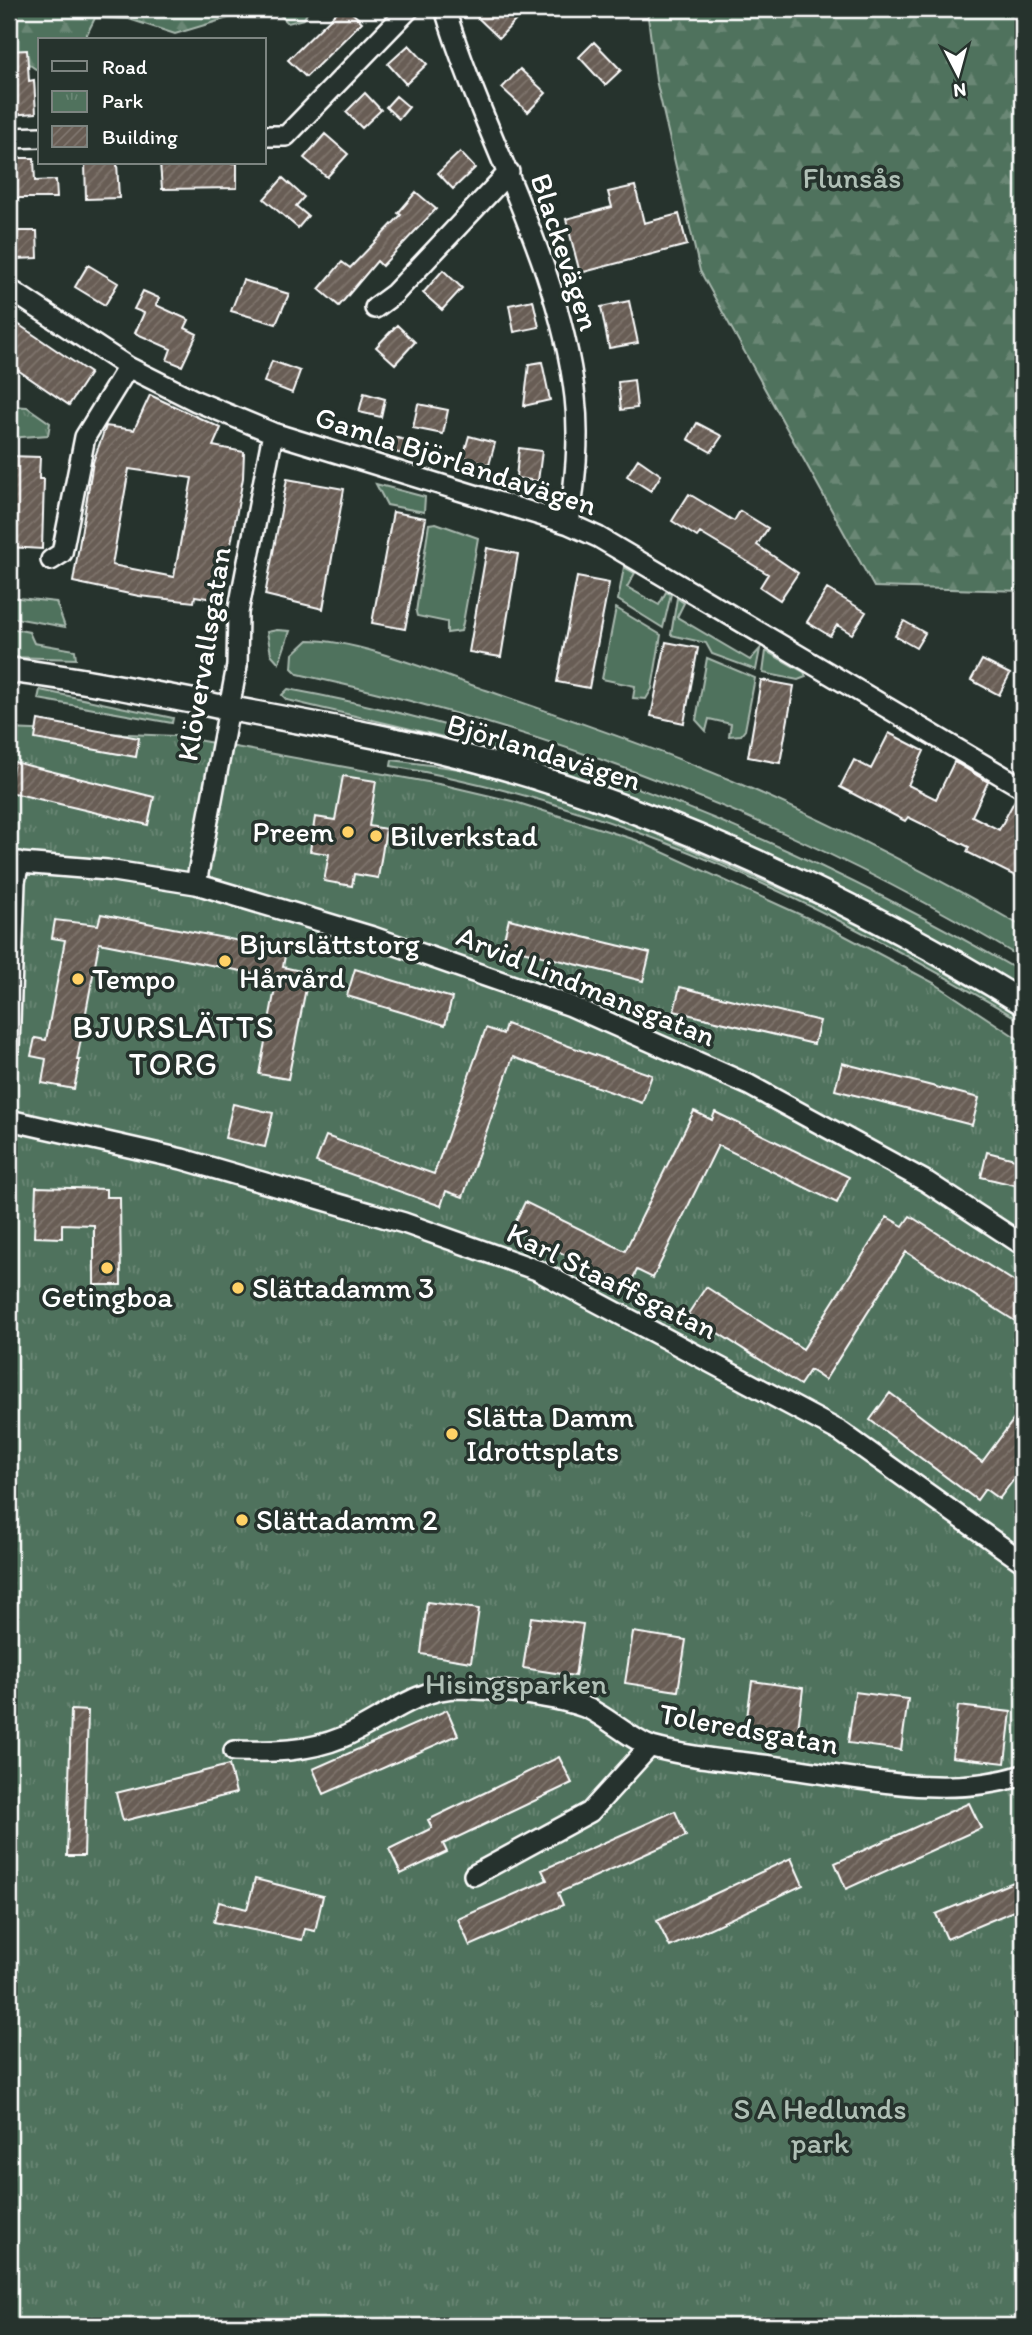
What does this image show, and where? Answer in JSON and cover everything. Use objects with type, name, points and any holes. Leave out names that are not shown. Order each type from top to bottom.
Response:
[{"type":"street","points":[[266,136],[286,136],[409,9]]},
{"type":"street","name":"Blackevägen","points":[[445,9],[460,61],[509,172],[556,302],[575,397],[576,476],[569,524]]},
{"type":"street","points":[[9,138],[38,137]]},
{"type":"street","points":[[375,308],[394,294],[509,172]]},
{"type":"street","name":"Gamla Björlandavägen","points":[[9,289],[128,367],[196,401],[273,433],[569,524],[598,537],[1023,788]]},
{"type":"street","points":[[51,560],[62,553],[85,437],[128,367]]},
{"type":"street","name":"Klövervallsgatan","points":[[196,884],[238,652],[238,613],[273,433]]},
{"type":"street","name":"Björlandavägen","points":[[9,670],[227,708],[463,757],[606,801],[681,831],[849,907],[1023,1003]]},
{"type":"street","points":[[9,1048],[14,862]]},
{"type":"street","name":"Arvid Lindmansgatan","points":[[14,862],[107,870],[196,884],[373,937],[571,1006],[749,1085],[928,1182],[1023,1245]]},
{"type":"street","name":"Karl Staaffsgatan","points":[[9,1121],[208,1167],[404,1223],[537,1270],[841,1432],[1023,1562]]},
{"type":"street","name":"Toleredsgatan","points":[[234,1751],[276,1752],[313,1747],[352,1733],[429,1694],[457,1688],[531,1696],[585,1708],[616,1723],[650,1746],[870,1779],[955,1788],[990,1784],[1023,1775]]},
{"type":"street","points":[[474,1875],[590,1812],[650,1746]]},
{"type":"green space","points":[[9,9],[258,9],[175,34],[129,19],[95,18],[85,38],[38,38],[38,71],[23,60],[9,63]]},
{"type":"green space","points":[[274,9],[308,11],[304,19],[288,23]]},
{"type":"green space","name":"Flunsås","points":[[647,9],[1023,9],[1023,591],[874,587],[700,271],[656,80]]},
{"type":"green space","points":[[9,406],[27,407],[50,423],[48,435],[9,438]]},
{"type":"green space","points":[[376,484],[425,497],[424,512],[387,505]]},
{"type":"green space","points":[[436,523],[478,538],[461,631],[447,633],[447,622],[417,616],[416,612],[429,524]]},
{"type":"green space","points":[[624,567],[635,573],[627,587],[659,605],[666,592],[671,594],[663,628],[618,600]]},
{"type":"green space","points":[[9,597],[56,602],[65,627],[9,617]]},
{"type":"green space","points":[[677,598],[684,603],[677,617],[750,660],[760,649],[756,670],[712,654],[706,643],[671,635]]},
{"type":"green space","points":[[616,608],[661,635],[652,689],[646,699],[633,698],[635,686],[602,679]]},
{"type":"green space","points":[[9,628],[29,632],[34,643],[75,650],[76,659],[9,657]]},
{"type":"green space","points":[[290,631],[279,663],[271,654],[267,632]]},
{"type":"green space","points":[[308,640],[328,641],[374,651],[621,737],[754,790],[890,855],[1023,927],[1023,959],[938,910],[851,865],[762,823],[672,786],[488,723],[298,674],[292,668],[293,654]]},
{"type":"green space","points":[[766,651],[804,672],[806,677],[798,680],[763,673]]},
{"type":"green space","points":[[707,658],[755,678],[745,730],[741,735],[729,736],[731,724],[709,719],[706,731],[696,720]]},
{"type":"green space","points":[[288,689],[385,710],[480,735],[575,765],[668,800],[759,838],[937,925],[1023,973],[1023,990],[851,894],[672,812],[516,757],[287,700],[282,695]]},
{"type":"green space","points":[[40,690],[173,718],[172,723],[38,699]]},
{"type":"green space","name":"Hisingsparken","points":[[9,729],[175,736],[444,785],[512,801],[636,840],[832,929],[934,983],[1023,1042],[1023,2326],[9,2326]]},
{"type":"green space","points":[[392,760],[460,769],[534,788],[652,832],[820,906],[895,944],[1023,1017],[1023,1022],[874,938],[719,864],[558,805],[475,783],[391,766]]},
{"type":"building","points":[[340,9],[348,9],[362,22],[306,77],[288,60]]},
{"type":"building","points":[[483,9],[505,9],[517,19],[499,38],[476,16]]},
{"type":"building","points":[[594,42],[621,70],[605,85],[579,57]]},
{"type":"building","points":[[409,45],[427,64],[406,84],[388,64]]},
{"type":"building","points":[[27,50],[29,81],[34,80],[36,113],[9,115],[9,51]]},
{"type":"building","points":[[520,69],[546,93],[528,112],[502,88]]},
{"type":"building","points":[[365,93],[381,110],[362,128],[346,112]]},
{"type":"building","points":[[396,96],[409,107],[399,119],[386,107]]},
{"type":"building","points":[[325,134],[348,154],[327,177],[304,158]]},
{"type":"building","points":[[460,152],[475,168],[453,189],[438,173]]},
{"type":"building","points":[[9,158],[34,158],[35,181],[56,180],[57,198],[9,198]]},
{"type":"building","points":[[85,164],[117,164],[119,198],[86,199]]},
{"type":"building","points":[[160,164],[237,164],[237,188],[162,189]]},
{"type":"building","points":[[283,178],[304,197],[296,206],[308,216],[298,228],[264,199]]},
{"type":"building","points":[[635,186],[644,223],[679,214],[687,245],[580,273],[566,219],[612,207],[608,192]]},
{"type":"building","points":[[416,192],[436,209],[382,266],[377,261],[339,306],[319,289],[342,262],[350,268],[401,215],[398,213]]},
{"type":"building","points":[[14,231],[37,231],[38,258],[16,259]]},
{"type":"building","points":[[88,265],[118,283],[105,305],[75,287]]},
{"type":"building","points":[[443,270],[462,288],[442,310],[423,293]]},
{"type":"building","points":[[243,280],[289,294],[276,324],[231,311]]},
{"type":"building","points":[[143,291],[159,298],[156,305],[189,320],[185,328],[197,334],[182,366],[167,360],[171,349],[135,333],[144,313],[134,309]]},
{"type":"building","points":[[533,300],[539,327],[514,332],[509,305]]},
{"type":"building","points":[[629,301],[638,343],[609,348],[601,307]]},
{"type":"building","points":[[9,318],[90,373],[69,405],[9,364]]},
{"type":"building","points":[[397,325],[415,342],[395,364],[376,347]]},
{"type":"building","points":[[272,361],[300,371],[292,393],[264,382]]},
{"type":"building","points":[[542,362],[550,400],[524,406],[529,364]]},
{"type":"building","points":[[634,380],[637,408],[621,410],[618,382]]},
{"type":"building","points":[[364,393],[385,399],[381,417],[359,412]]},
{"type":"building","points":[[150,395],[221,428],[213,446],[244,452],[243,478],[223,588],[218,600],[195,596],[194,602],[139,596],[73,582],[93,462],[106,426],[134,430]],"holes":[[[129,469],[192,478],[174,577],[112,565]]]},
{"type":"building","points":[[418,404],[448,410],[443,434],[413,428]]},
{"type":"building","points":[[697,423],[722,436],[711,452],[688,439]]},
{"type":"building","points":[[389,436],[414,442],[411,456],[386,450]]},
{"type":"building","points":[[469,436],[495,443],[489,465],[463,457]]},
{"type":"building","points":[[519,448],[542,451],[538,481],[516,478]]},
{"type":"building","points":[[9,456],[40,457],[39,479],[44,479],[42,549],[9,547]]},
{"type":"building","points":[[638,459],[661,475],[651,491],[627,476]]},
{"type":"building","points":[[287,479],[344,489],[323,609],[265,595]]},
{"type":"building","points":[[689,494],[734,521],[740,511],[768,528],[757,545],[798,573],[780,600],[760,587],[768,574],[700,533],[697,537],[672,521]]},
{"type":"building","points":[[393,512],[426,518],[405,629],[372,623]]},
{"type":"building","points":[[487,548],[518,554],[501,657],[469,652]]},
{"type":"building","points":[[577,577],[609,583],[589,688],[557,682]]},
{"type":"building","points":[[827,589],[866,612],[852,634],[837,625],[830,636],[807,622]]},
{"type":"building","points":[[904,621],[925,633],[916,648],[895,636]]},
{"type":"building","points":[[666,642],[698,648],[684,723],[651,716]]},
{"type":"building","points":[[982,660],[1010,674],[999,695],[971,680]]},
{"type":"building","points":[[761,680],[794,686],[780,763],[748,757]]},
{"type":"building","points":[[38,720],[139,738],[136,757],[35,739]]},
{"type":"building","points":[[889,733],[924,751],[908,785],[936,799],[954,762],[988,782],[972,816],[999,830],[1016,798],[1023,800],[1023,880],[967,852],[969,847],[908,817],[905,821],[840,787],[854,760],[871,769]]},
{"type":"building","points":[[14,762],[154,797],[148,825],[9,792]]},
{"type":"building","points":[[343,776],[376,781],[369,826],[386,829],[378,878],[354,874],[352,886],[324,881],[329,854],[310,851],[315,817],[335,820]]},
{"type":"building","points":[[101,914],[286,950],[283,967],[309,973],[288,1079],[259,1074],[277,978],[99,943],[74,1089],[42,1083],[46,1059],[31,1056],[35,1038],[46,1040],[65,940],[52,938],[55,920],[98,925]]},
{"type":"building","points":[[509,919],[650,953],[643,981],[502,946]]},
{"type":"building","points":[[355,969],[452,998],[445,1025],[347,996]]},
{"type":"building","points":[[680,987],[820,1021],[814,1044],[674,1011]]},
{"type":"building","points":[[506,1024],[652,1075],[642,1103],[513,1057],[463,1197],[446,1191],[441,1206],[316,1162],[326,1136],[434,1174],[486,1028],[503,1034]]},
{"type":"building","points":[[842,1063],[979,1098],[972,1125],[835,1090]]},
{"type":"building","points":[[233,1104],[273,1113],[265,1147],[225,1138]]},
{"type":"building","points":[[694,1111],[712,1120],[715,1112],[849,1177],[837,1203],[718,1145],[653,1278],[637,1270],[629,1286],[512,1229],[525,1202],[625,1251]]},
{"type":"building","points":[[987,1152],[1023,1161],[1023,1187],[981,1177]]},
{"type":"building","points":[[36,1187],[106,1189],[106,1197],[120,1197],[121,1285],[94,1285],[94,1225],[62,1224],[62,1238],[34,1237]]},
{"type":"building","points":[[910,1216],[1023,1287],[1023,1326],[906,1252],[825,1380],[810,1370],[800,1385],[688,1314],[706,1287],[803,1349],[887,1217],[903,1226]]},
{"type":"building","points":[[890,1393],[982,1462],[1023,1407],[1023,1467],[999,1499],[985,1489],[977,1500],[870,1420]]},
{"type":"building","points":[[427,1602],[479,1609],[471,1662],[421,1654]]},
{"type":"building","points":[[531,1617],[583,1624],[575,1676],[523,1668]]},
{"type":"building","points":[[633,1632],[686,1640],[678,1691],[625,1683]]},
{"type":"building","points":[[752,1681],[803,1688],[797,1738],[745,1732]]},
{"type":"building","points":[[855,1692],[908,1699],[901,1750],[848,1743]]},
{"type":"building","points":[[958,1706],[1011,1712],[1005,1763],[952,1757]]},
{"type":"building","points":[[71,1710],[88,1711],[84,1856],[67,1856]]},
{"type":"building","points":[[447,1710],[458,1735],[324,1794],[313,1769]]},
{"type":"building","points":[[559,1757],[572,1783],[443,1844],[447,1852],[401,1874],[389,1849],[432,1828],[428,1820]]},
{"type":"building","points":[[229,1765],[236,1793],[123,1821],[116,1793]]},
{"type":"building","points":[[969,1803],[981,1828],[846,1889],[835,1863]]},
{"type":"building","points":[[675,1811],[686,1836],[558,1893],[563,1905],[470,1946],[458,1919],[547,1880],[542,1870]]},
{"type":"building","points":[[791,1858],[803,1885],[670,1947],[657,1921]]},
{"type":"building","points":[[1023,1878],[1023,1907],[947,1939],[936,1914]]},
{"type":"building","points":[[255,1879],[323,1896],[315,1931],[305,1929],[302,1940],[214,1922],[219,1902],[247,1909]]},
{"type":"place","name":"Preem","points":[[348,832]]},
{"type":"place","name":"Bilverkstad","points":[[376,836]]},
{"type":"place","name":"Bjurslättstorg Hårvård","points":[[225,961]]},
{"type":"place","name":"Tempo","points":[[78,979]]},
{"type":"place","name":"Getingboa","points":[[107,1268]]},
{"type":"place","name":"Slättadamm 3","points":[[238,1288]]},
{"type":"place","name":"Slätta Damm Idrottsplats","points":[[452,1434]]},
{"type":"place","name":"Slättadamm 2","points":[[242,1520]]},
{"type":"district","name":"BJURSLÄTTS TORG","points":[[174,1046]]},
{"type":"park label","name":"S A Hedlunds park","points":[[820,2126]]}]
